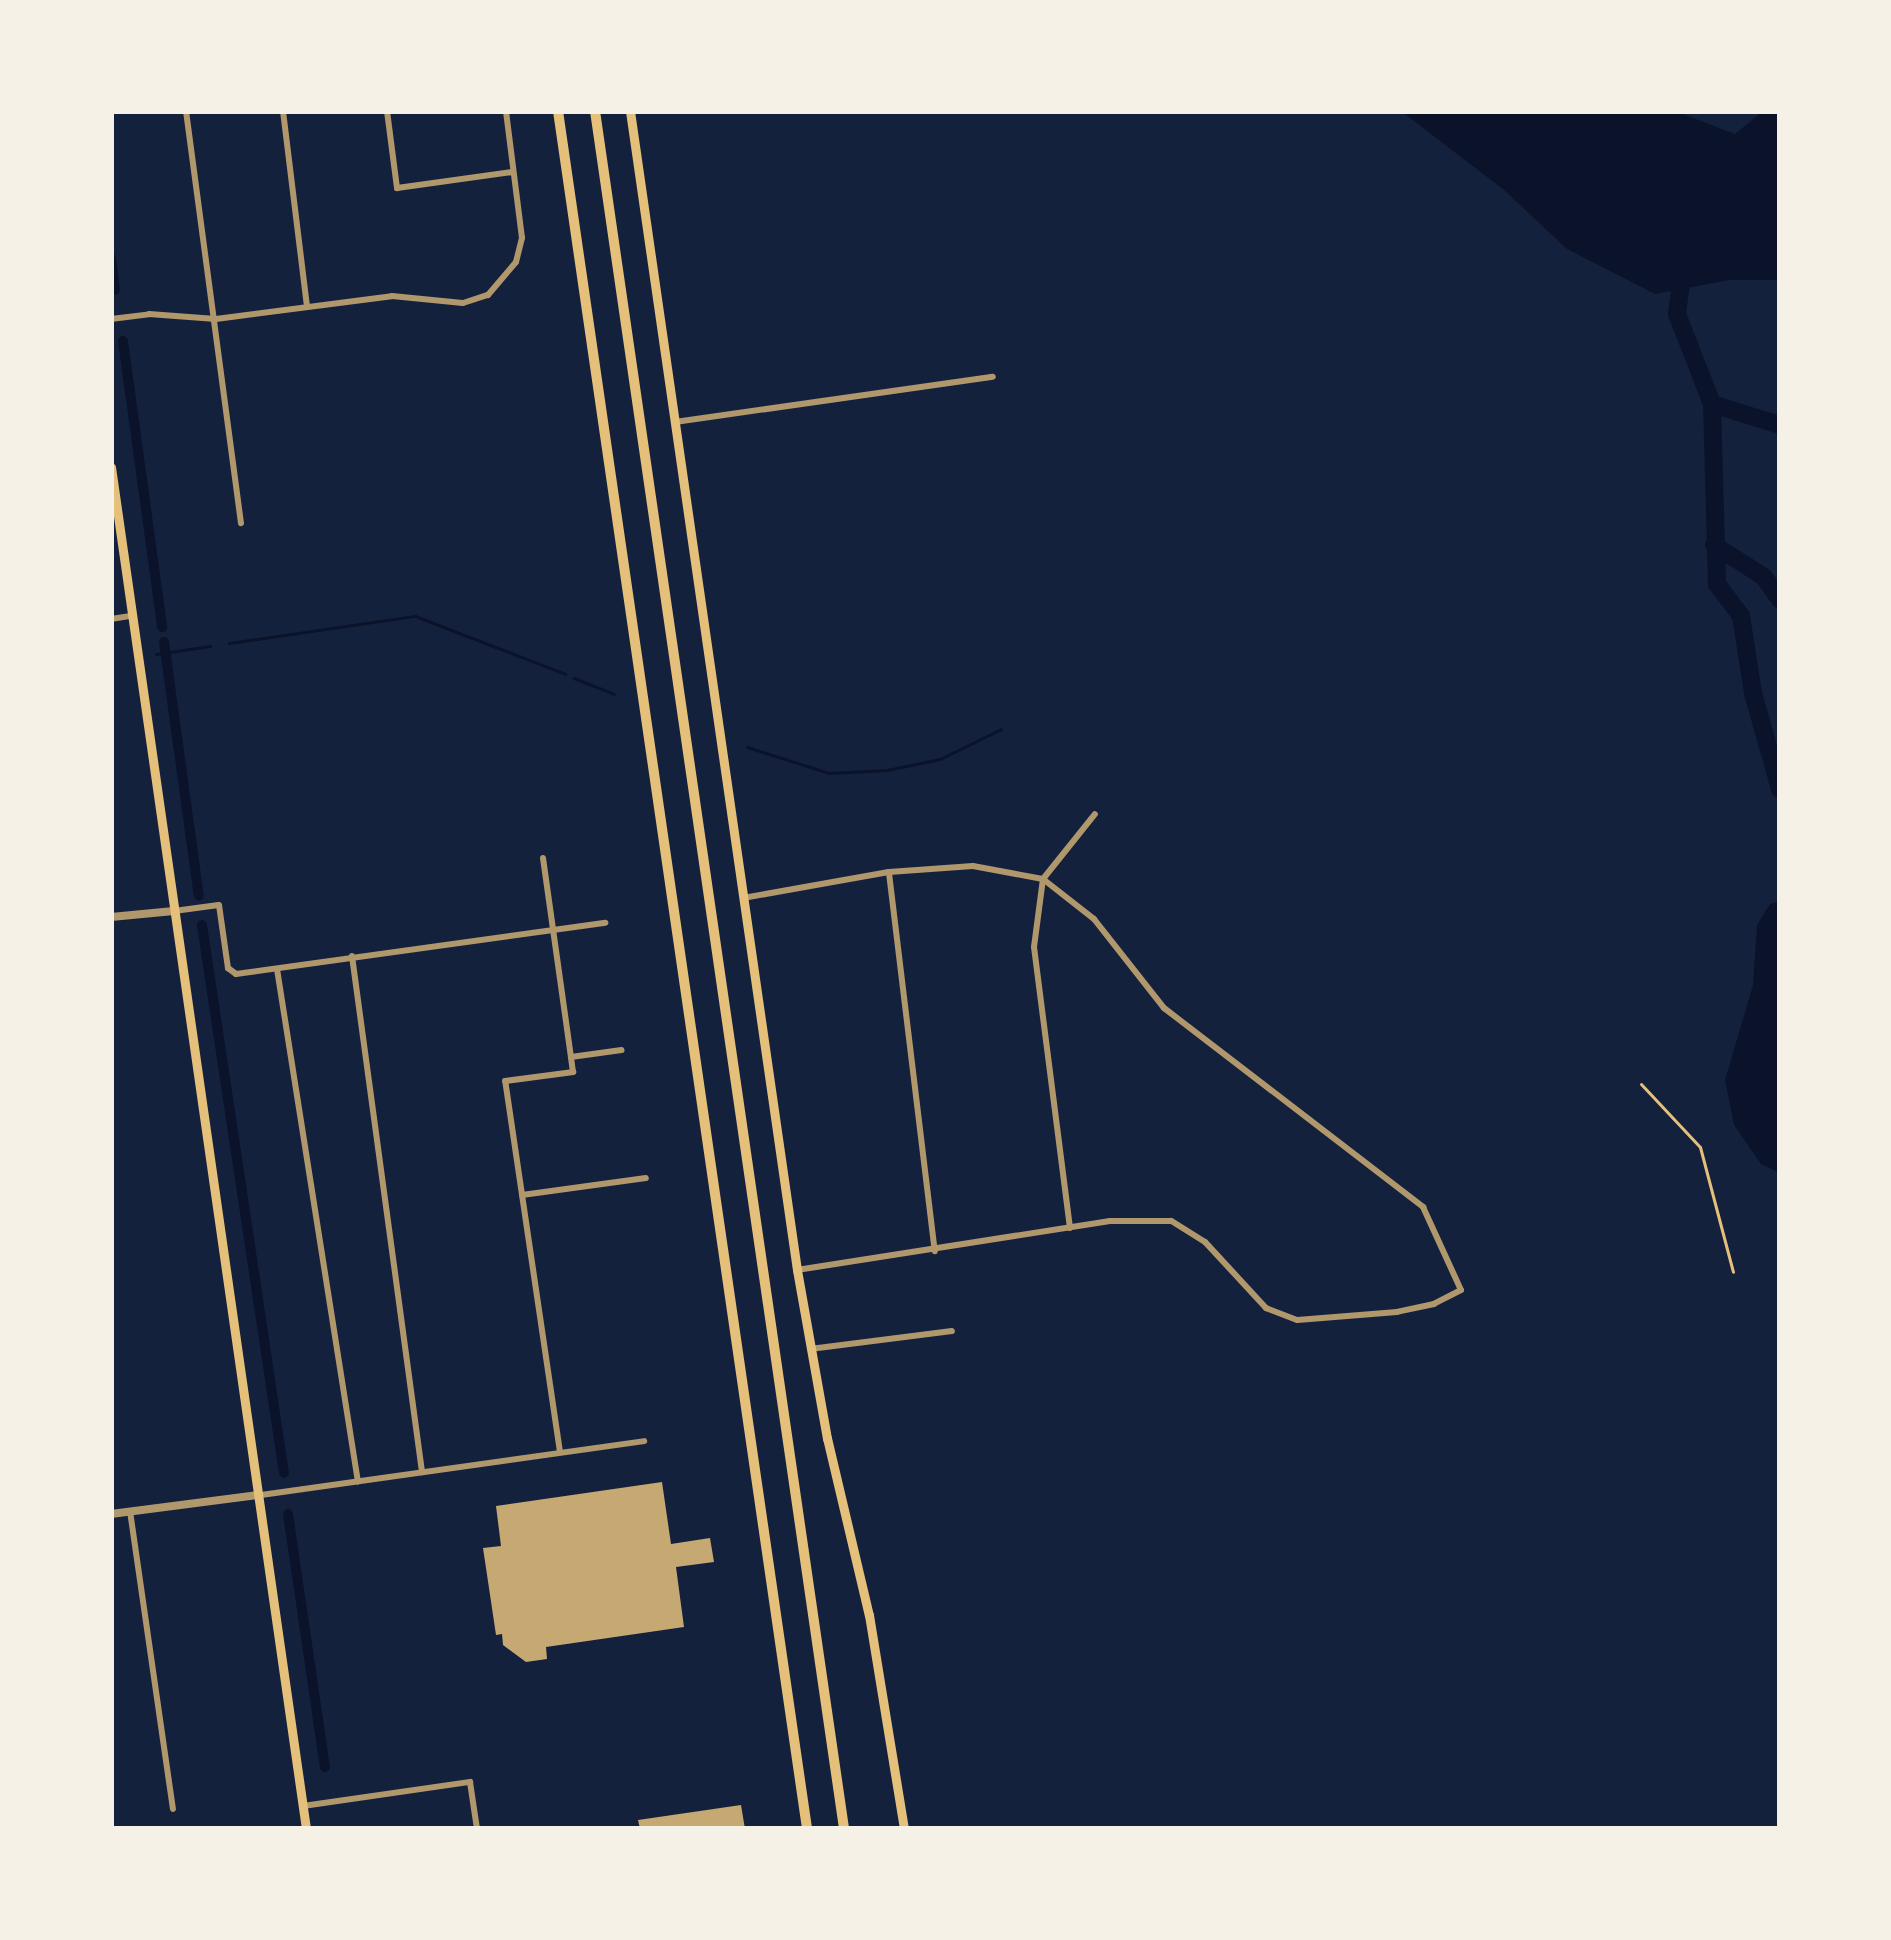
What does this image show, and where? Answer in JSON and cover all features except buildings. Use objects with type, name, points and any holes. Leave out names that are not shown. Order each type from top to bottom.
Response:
[{"type":"highway","points":[[558,111],[807,1829]]},
{"type":"highway","points":[[595,111],[844,1829]]},
{"type":"main road","points":[[630,111],[796,1270],[869,1615],[904,1829]]},
{"type":"main road","points":[[111,466],[306,1829]]},
{"type":"street","points":[[186,111],[241,524]]},
{"type":"street","points":[[283,111],[307,306]]},
{"type":"street","points":[[386,111],[397,188],[513,172]]},
{"type":"street","points":[[111,319],[149,314],[216,320],[392,296],[463,303],[488,295],[516,262],[522,238],[506,111]]},
{"type":"street","points":[[675,422],[993,377]]},
{"type":"street","points":[[111,619],[131,616]]},
{"type":"street","points":[[1070,1228],[1034,947],[1043,879],[1095,814]]},
{"type":"street","points":[[543,858],[573,1072],[506,1081],[560,1452]]},
{"type":"street","points":[[743,898],[889,872],[974,866],[1043,879],[1094,919],[1164,1008],[1423,1207],[1460,1290],[1434,1304],[1397,1312],[1297,1320],[1266,1308],[1205,1242],[1171,1221],[1070,1228],[796,1270]]},
{"type":"street","points":[[889,872],[935,1251]]},
{"type":"street","points":[[111,917],[218,905],[228,968],[236,974],[605,923]]},
{"type":"street","points":[[352,956],[422,1472]]},
{"type":"street","points":[[278,969],[358,1482]]},
{"type":"street","points":[[571,1057],[622,1050]]},
{"type":"street","points":[[522,1195],[646,1178]]},
{"type":"street","points":[[810,1349],[952,1330]]},
{"type":"street","points":[[111,1514],[644,1441]]},
{"type":"street","points":[[130,1511],[172,1809]]},
{"type":"street","points":[[303,1806],[470,1782],[477,1829]]},
{"type":"path","points":[[1641,1084],[1700,1147],[1732,1272]]},
{"type":"water","points":[[1401,111],[1675,111],[1735,134],[1763,111],[1780,111],[1780,280],[1730,280],[1655,294],[1567,249],[1504,190]]},
{"type":"water","points":[[1780,901],[1780,1173],[1761,1164],[1734,1125],[1725,1080],[1753,985],[1757,925],[1770,904]]},
{"type":"waterway","points":[[111,258],[115,290]]},
{"type":"waterway","points":[[1683,267],[1677,314],[1712,404],[1717,584],[1741,616],[1753,693],[1780,789]]},
{"type":"waterway","points":[[123,341],[162,627]]},
{"type":"waterway","points":[[1712,404],[1780,425]]},
{"type":"waterway","points":[[1714,545],[1764,577],[1780,600]]},
{"type":"waterway","points":[[229,643],[415,616],[565,674]]},
{"type":"waterway","points":[[164,642],[199,896]]},
{"type":"waterway","points":[[156,654],[210,646]]},
{"type":"waterway","points":[[574,678],[614,694]]},
{"type":"waterway","points":[[747,747],[829,773],[887,770],[940,759],[1001,729]]},
{"type":"waterway","points":[[202,925],[284,1473]]},
{"type":"waterway","points":[[288,1514],[325,1767]]}]
